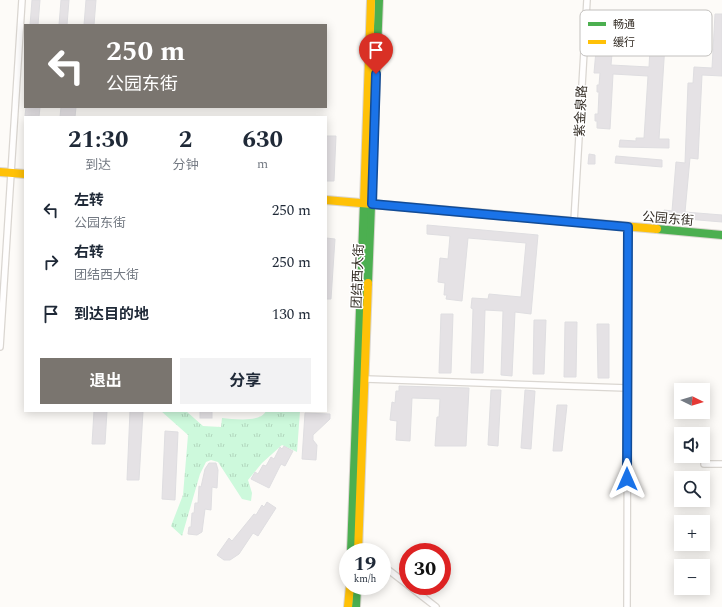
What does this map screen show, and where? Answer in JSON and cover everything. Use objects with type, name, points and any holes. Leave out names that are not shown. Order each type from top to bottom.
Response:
[{"type":"main road","name":"团结西大街","points":[[361,543],[366,378],[371,0]]},
{"type":"main road","name":"团结西大街","points":[[351,543],[379,0]]},
{"type":"main road","points":[[0,172],[24,174]]},
{"type":"main road","name":"公园东街","points":[[327,200],[722,235]]},
{"type":"main road","points":[[348,607],[349,595]]},
{"type":"main road","points":[[356,607],[357,595]]},
{"type":"street","points":[[0,347],[22,0]]},
{"type":"street","name":"紫金泉路","points":[[586,10],[587,0]]},
{"type":"street","name":"紫金泉路","points":[[574,222],[584,56]]},
{"type":"street","points":[[627,607],[628,227]]},
{"type":"street","points":[[366,378],[628,388]]},
{"type":"street","points":[[704,464],[722,464]]},
{"type":"street","points":[[391,572],[399,579]]},
{"type":"street","points":[[420,595],[436,607]]},
{"type":"green space","points":[[162,412],[187,412],[203,426],[221,427],[222,418],[253,419],[263,415],[265,412],[300,412],[297,452],[282,445],[262,463],[248,480],[252,493],[251,501],[242,499],[218,462],[211,460],[206,462],[200,474],[182,536],[171,526],[183,495],[188,435]]},
{"type":"building","points":[[32,0],[40,0],[38,24],[30,24]]},
{"type":"building","points":[[61,0],[69,0],[67,24],[59,24]]},
{"type":"building","points":[[86,0],[96,0],[94,24],[84,24]]},
{"type":"building","points":[[715,14],[722,14],[722,76],[702,75],[698,159],[690,158],[685,212],[722,215],[722,222],[663,217],[664,210],[672,211],[676,162],[685,163],[688,83],[693,83],[694,67],[712,68]]},
{"type":"building","points":[[596,56],[612,56],[611,65],[649,67],[650,56],[664,56],[659,139],[669,139],[669,148],[619,147],[620,140],[636,141],[636,138],[644,138],[648,76],[613,74],[610,129],[597,128],[595,114],[598,114],[599,92],[597,92],[597,85],[599,85],[600,73],[594,73]]},
{"type":"building","points":[[26,108],[40,108],[39,116],[25,116]]},
{"type":"building","points":[[61,108],[76,108],[75,116],[60,116]]},
{"type":"building","points":[[327,136],[336,136],[334,181],[327,181]]},
{"type":"building","points":[[589,154],[595,155],[595,164],[588,164]]},
{"type":"building","points":[[616,156],[662,160],[662,167],[615,163]]},
{"type":"building","points":[[427,225],[538,235],[531,314],[515,312],[512,376],[501,375],[503,311],[485,310],[483,373],[471,373],[472,298],[488,299],[489,294],[521,297],[526,243],[468,238],[462,301],[446,299],[447,295],[444,295],[445,283],[438,282],[440,258],[448,259],[450,236],[427,234]]},
{"type":"building","points":[[327,238],[335,239],[331,299],[327,299]]},
{"type":"building","points":[[441,314],[453,314],[451,373],[439,373]]},
{"type":"building","points":[[534,320],[546,320],[544,374],[533,374]]},
{"type":"building","points":[[565,322],[577,322],[576,377],[564,377]]},
{"type":"building","points":[[597,324],[609,324],[609,378],[598,378]]},
{"type":"building","points":[[399,386],[469,388],[466,446],[435,446],[440,399],[412,398],[410,441],[396,440],[397,421],[390,420],[392,402],[395,403],[396,391],[399,391]]},
{"type":"building","points":[[491,390],[501,390],[498,446],[488,445]]},
{"type":"building","points":[[525,390],[535,391],[531,449],[521,448]]},
{"type":"building","points":[[557,405],[567,405],[562,451],[553,451]]},
{"type":"building","points":[[94,412],[107,412],[105,444],[92,444]]},
{"type":"building","points":[[130,412],[143,412],[139,480],[127,480]]},
{"type":"building","points":[[200,412],[212,412],[212,418],[200,418]]},
{"type":"building","points":[[305,413],[330,414],[330,419],[313,435],[313,440],[317,445],[316,460],[302,459]]},
{"type":"building","points":[[165,431],[178,432],[175,500],[162,499]]},
{"type":"building","points":[[284,446],[293,451],[285,466],[281,464],[269,488],[251,479],[255,472],[258,474],[263,465],[266,466],[271,457],[274,459],[280,447],[282,449]]},
{"type":"building","points":[[209,463],[216,463],[218,470],[217,488],[212,487],[211,510],[205,509],[202,532],[197,535],[188,534],[189,527],[191,527],[192,513],[194,513],[195,503],[198,503],[199,486],[201,487],[205,469]]},
{"type":"building","points":[[267,502],[276,508],[258,536],[253,533],[239,554],[230,560],[224,560],[217,555],[229,538],[232,541],[254,514],[256,515],[262,505],[264,507]]},
{"type":"traffic: fast","points":[[368,283],[379,0]]},
{"type":"traffic: fast","points":[[351,543],[364,202]]},
{"type":"traffic: fast","points":[[657,229],[722,235]]},
{"type":"traffic: fast","points":[[356,607],[357,595]]},
{"type":"traffic: slow","points":[[364,202],[371,0]]},
{"type":"traffic: slow","points":[[0,172],[24,174]]},
{"type":"traffic: slow","points":[[327,200],[657,229]]},
{"type":"traffic: slow","points":[[358,543],[368,283]]},
{"type":"traffic: slow","points":[[348,607],[349,595]]},
{"type":"route","points":[[376,74],[372,204],[628,227],[627,479]]}]
